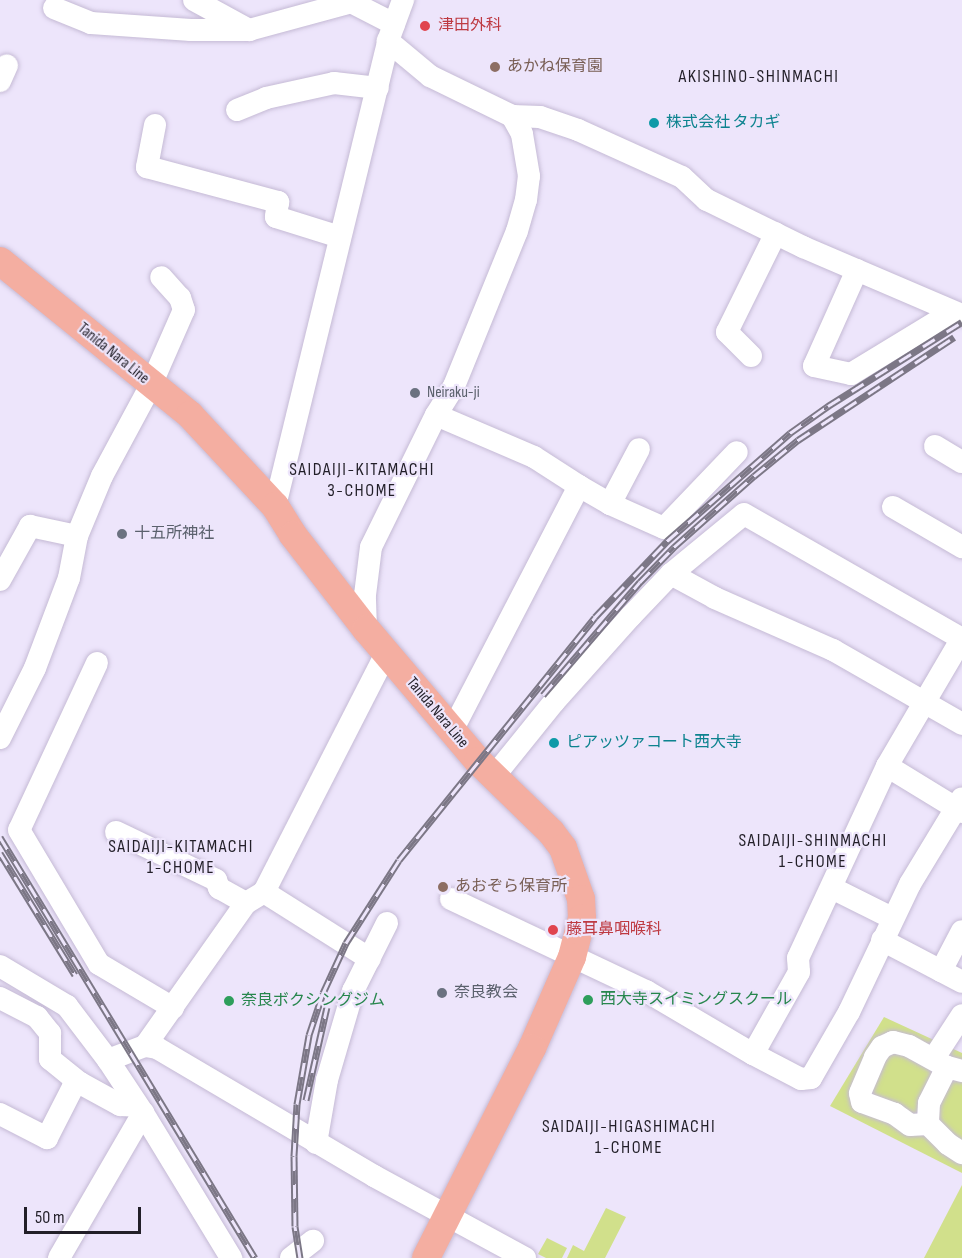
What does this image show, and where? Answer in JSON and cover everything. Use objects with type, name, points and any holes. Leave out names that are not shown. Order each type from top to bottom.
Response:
[{"type":"main road","name":"Tanida Nara Line","points":[[0,261],[190,415],[274,506],[293,535],[366,629],[483,768],[495,775],[563,848],[581,899],[582,918],[572,957],[532,1048],[426,1258]]},
{"type":"street","points":[[194,0],[249,30]]},
{"type":"street","points":[[274,506],[391,33],[403,0]]},
{"type":"street","points":[[54,8],[91,23],[192,30],[249,30],[349,1],[391,33],[430,76],[512,116],[540,117],[578,130],[682,177],[707,200],[957,314]]},
{"type":"street","points":[[237,110],[266,98],[334,83],[378,88]]},
{"type":"street","points":[[366,629],[365,595],[371,547],[436,415],[454,386],[517,231],[526,200],[529,176],[527,155],[522,134],[512,116]]},
{"type":"street","points":[[155,125],[147,166],[278,202],[276,217],[340,237]]},
{"type":"street","points":[[751,356],[727,332],[776,233]]},
{"type":"street","points":[[857,270],[814,366],[851,374],[957,314]]},
{"type":"street","points":[[0,738],[35,668],[69,578],[77,536],[102,476],[152,385],[184,310],[180,298],[161,277]]},
{"type":"street","points":[[436,415],[534,457],[610,504],[663,528],[737,452]]},
{"type":"street","points":[[935,446],[962,462]]},
{"type":"street","points":[[610,504],[639,449]]},
{"type":"street","points":[[452,731],[579,486]]},
{"type":"street","points":[[893,507],[962,547]]},
{"type":"street","points":[[495,775],[554,702],[671,574],[744,514],[962,638],[887,766],[798,958],[799,972],[753,1054]]},
{"type":"street","points":[[0,580],[30,526],[77,536]]},
{"type":"street","points":[[671,574],[715,598],[833,650],[962,724]]},
{"type":"street","points":[[145,1046],[255,898],[387,652]]},
{"type":"street","points":[[97,663],[19,830],[99,964],[173,1008]]},
{"type":"street","points":[[451,899],[646,991],[753,1054],[801,1079],[811,1078],[849,1012],[892,918],[960,806],[887,766]]},
{"type":"street","points":[[116,832],[216,880],[219,888],[255,898],[342,940],[370,959]]},
{"type":"street","points":[[832,888],[892,918]]},
{"type":"street","points":[[315,1143],[327,1080],[353,991],[387,922]]},
{"type":"street","points":[[941,970],[962,932]]},
{"type":"street","points":[[882,940],[962,982]]},
{"type":"street","points":[[0,966],[67,1006],[108,1060],[140,1109],[231,1258]]},
{"type":"street","points":[[0,998],[37,1017],[50,1033],[50,1059],[80,1083],[120,1105],[140,1109]]},
{"type":"street","points":[[962,1015],[929,1103],[928,1124],[962,1154]]},
{"type":"street","points":[[928,1124],[910,1125],[895,1114],[862,1102],[860,1093],[875,1057],[882,1047],[893,1042],[946,1060]]},
{"type":"street","points":[[108,1060],[145,1046],[157,1048],[315,1143],[525,1258]]},
{"type":"street","points":[[0,1114],[47,1138],[73,1087],[80,1083]]},
{"type":"street","points":[[65,1256],[140,1109]]},
{"type":"street","points":[[291,1258],[313,1241]]},
{"type":"green space","points":[[884,1017],[962,1053],[962,1173],[830,1106]]},
{"type":"green space","points":[[962,1185],[962,1258],[924,1258]]},
{"type":"green space","points":[[606,1208],[626,1217],[605,1258],[567,1258],[573,1245],[584,1251]]},
{"type":"green space","points":[[547,1238],[567,1248],[562,1258],[546,1258],[538,1254]]},
{"type":"railway","points":[[300,1258],[295,1226],[294,1156],[297,1104],[309,1035],[323,993],[346,943],[399,860],[595,617],[667,541],[790,433],[828,406],[962,322]]},
{"type":"railway","points":[[543,695],[640,582],[674,547],[754,476],[798,440],[954,337]]},
{"type":"railway","points":[[0,837],[255,1258]]},
{"type":"railway","points":[[0,853],[75,975]]},
{"type":"railway","points":[[306,1100],[327,1007]]},
{"type":"place","name":"津田外科","points":[[425,26]]},
{"type":"place","name":"あかね保育園","points":[[495,67]]},
{"type":"place","name":"株式会社 タカギ","points":[[654,123]]},
{"type":"place","name":"Neiraku-ji","points":[[415,393]]},
{"type":"place","name":"十五所神社","points":[[122,534]]},
{"type":"place","name":"ピアッツァコート西大寺","points":[[554,743]]},
{"type":"place","name":"あおぞら保育所","points":[[443,887]]},
{"type":"place","name":"藤耳鼻咽喉科","points":[[553,930]]},
{"type":"place","name":"奈良教会","points":[[442,993]]},
{"type":"place","name":"西大寺スイミングスクール","points":[[588,1000]]},
{"type":"place","name":"奈良ボクシングジム","points":[[229,1001]]},
{"type":"district","name":"AKISHINO-SHINMACHI","points":[[759,77]]},
{"type":"district","name":"SAIDAIJI-KITAMACHI 3-CHOME","points":[[362,481]]},
{"type":"district","name":"SAIDAIJI-SHINMACHI 1-CHOME","points":[[813,852]]},
{"type":"district","name":"SAIDAIJI-KITAMACHI 1-CHOME","points":[[181,858]]},
{"type":"district","name":"SAIDAIJI-HIGASHIMACHI 1-CHOME","points":[[629,1138]]}]
